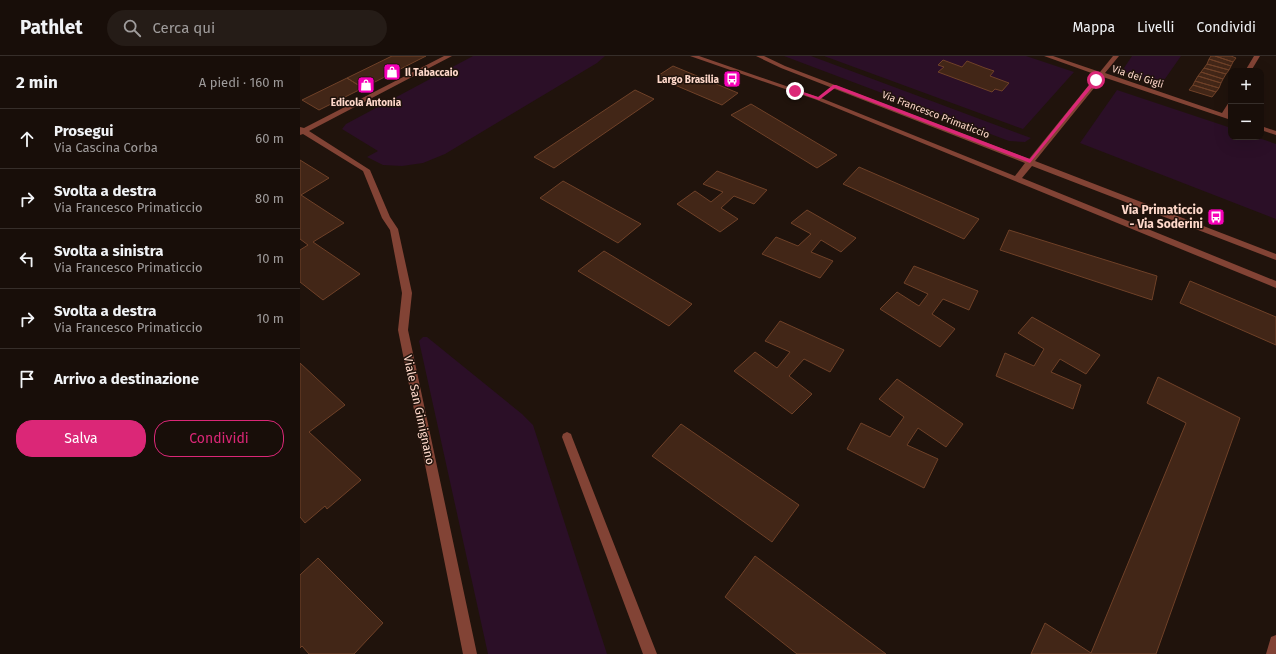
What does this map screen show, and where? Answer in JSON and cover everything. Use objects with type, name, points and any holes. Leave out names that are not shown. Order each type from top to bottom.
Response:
[{"type":"street","points":[[301,131],[449,56]]},
{"type":"street","name":"Via Francesco Primaticcio","points":[[693,56],[827,93],[1030,161],[1276,257]]},
{"type":"street","name":"Via Francesco Primaticcio","points":[[759,56],[783,67],[827,93],[1017,179],[1276,285]]},
{"type":"street","name":"Via dei Gigli","points":[[1047,56],[1227,116],[1231,104]]},
{"type":"street","points":[[1017,179],[1116,56]]},
{"type":"street","points":[[1250,68],[1257,56]]},
{"type":"street","points":[[1264,129],[1276,133]]},
{"type":"street","name":"Viale San Gimignano","points":[[301,131],[366,170],[386,218],[394,229],[407,293],[403,330],[470,654]]},
{"type":"street","points":[[567,437],[650,654]]},
{"type":"street","points":[[1273,654],[1276,642]]},
{"type":"shaded area","points":[[473,56],[605,56],[597,63],[445,154],[423,163],[402,166],[383,165],[367,157],[378,151],[342,129],[346,124]]},
{"type":"shaded area","points":[[784,56],[811,56],[1031,138],[1025,142],[1009,141]]},
{"type":"shaded area","points":[[824,56],[1026,56],[1074,72],[1023,129]]},
{"type":"shaded area","points":[[1132,56],[1181,56],[1160,86],[1122,71]]},
{"type":"shaded area","points":[[1117,90],[1228,127],[1228,140],[1264,140],[1276,144],[1276,219],[1080,143]]},
{"type":"shaded area","points":[[423,337],[427,337],[522,414],[533,425],[607,654],[488,654],[419,341]]},
{"type":"building","points":[[392,56],[426,56],[363,88],[347,78]]},
{"type":"building","points":[[1211,56],[1233,62],[1231,66],[1209,59]]},
{"type":"building","points":[[1215,56],[1231,56],[1236,58],[1233,62]]},
{"type":"building","points":[[1209,59],[1231,66],[1228,70],[1207,64]]},
{"type":"building","points":[[943,60],[962,67],[967,61],[994,71],[990,76],[1009,83],[1002,91],[995,89],[992,92],[938,72],[944,67],[938,65]]},
{"type":"building","points":[[1207,64],[1228,70],[1228,71],[1226,74],[1204,68]]},
{"type":"building","points":[[673,66],[738,93],[722,105],[656,77]]},
{"type":"building","points":[[1204,68],[1226,74],[1223,79],[1201,72]]},
{"type":"building","points":[[1201,72],[1223,79],[1221,83],[1198,76]]},
{"type":"building","points":[[1198,76],[1221,83],[1219,88],[1195,81]]},
{"type":"building","points":[[347,78],[363,88],[319,110],[302,100]]},
{"type":"building","points":[[1195,81],[1219,88],[1216,92],[1193,85]]},
{"type":"building","points":[[1193,85],[1216,92],[1212,97],[1189,90]]},
{"type":"building","points":[[635,90],[654,99],[554,168],[534,157]]},
{"type":"building","points":[[751,104],[837,155],[817,168],[731,115]]},
{"type":"building","points":[[300,160],[329,178],[301,195],[344,223],[313,242],[360,274],[323,300],[300,282],[300,250],[308,245],[300,239]]},
{"type":"building","points":[[859,167],[979,219],[964,239],[843,184]]},
{"type":"building","points":[[717,171],[767,190],[754,204],[734,196],[721,208],[738,219],[720,232],[677,204],[695,191],[711,202],[723,192],[703,184]]},
{"type":"building","points":[[563,181],[641,224],[618,243],[540,198]]},
{"type":"building","points":[[807,210],[856,238],[841,252],[821,240],[811,252],[833,261],[820,278],[762,254],[776,237],[798,246],[811,234],[791,223]]},
{"type":"building","points":[[1009,230],[1157,276],[1152,300],[1000,250]]},
{"type":"building","points":[[604,251],[692,304],[669,326],[578,271]]},
{"type":"building","points":[[914,266],[978,291],[969,310],[943,299],[932,314],[955,329],[940,347],[880,309],[897,292],[919,306],[928,294],[904,283]]},
{"type":"building","points":[[1190,281],[1276,317],[1276,345],[1180,303]]},
{"type":"building","points":[[1032,317],[1100,355],[1086,374],[1060,359],[1051,372],[1081,385],[1073,409],[996,376],[1005,353],[1034,366],[1044,349],[1018,333]]},
{"type":"building","points":[[780,321],[844,350],[830,372],[804,359],[789,376],[812,394],[792,414],[734,371],[755,352],[777,368],[790,352],[765,341]]},
{"type":"building","points":[[300,363],[345,405],[309,432],[361,480],[327,509],[325,506],[305,523],[300,517]]},
{"type":"building","points":[[1158,377],[1240,418],[1156,654],[1031,654],[1045,623],[1091,653],[1186,423],[1147,403]]},
{"type":"building","points":[[897,379],[963,424],[946,447],[918,428],[907,445],[938,459],[924,488],[847,449],[861,423],[890,437],[904,417],[879,399]]},
{"type":"building","points":[[681,424],[799,505],[772,542],[652,456]]},
{"type":"building","points":[[755,556],[886,654],[797,654],[725,597]]},
{"type":"building","points":[[318,558],[383,623],[354,654],[309,654],[302,646],[300,648],[300,575]]},
{"type":"place","name":"Il Tabaccaio","points":[[392,72]]},
{"type":"place","name":"Largo Brasilia","points":[[732,79]]},
{"type":"place","name":"Edicola Antonia","points":[[366,85]]},
{"type":"place","name":"Via Primaticcio - Via Soderini","points":[[1216,217]]},
{"type":"route","points":[[795,91],[819,99],[835,86],[1030,161],[1096,80]]}]
